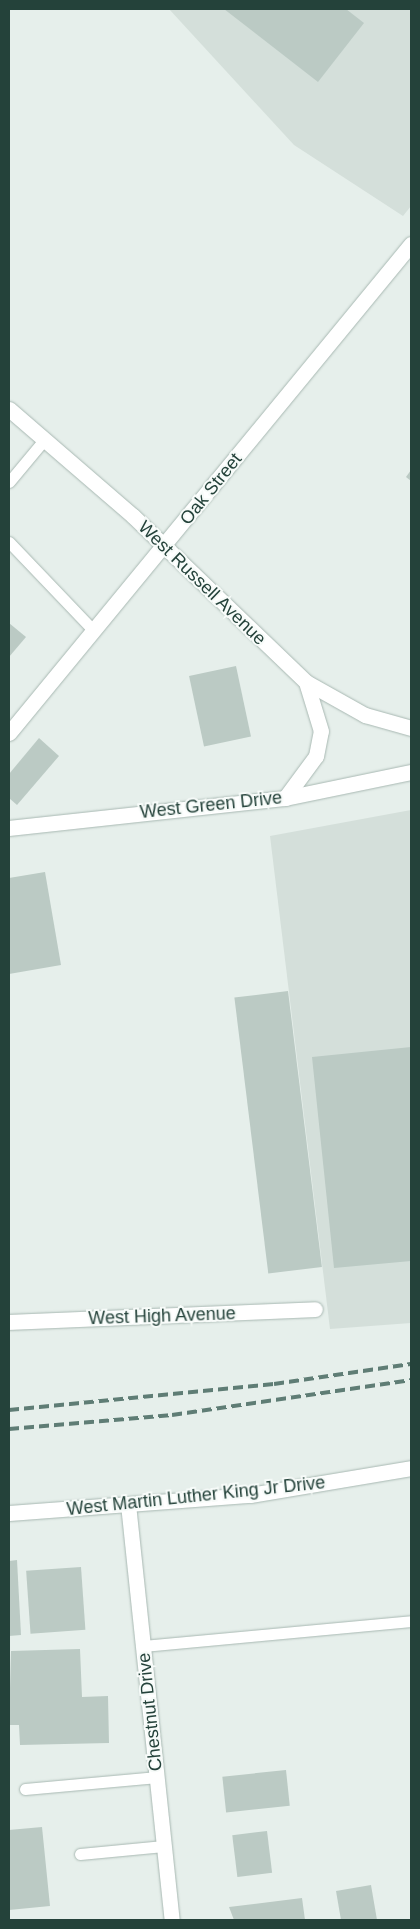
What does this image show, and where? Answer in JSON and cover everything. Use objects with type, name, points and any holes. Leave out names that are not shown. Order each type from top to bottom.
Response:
[{"type":"main road","name":"Oak Street","points":[[9,733],[164,547],[411,244]]},
{"type":"main road","name":"West Russell Avenue","points":[[9,409],[164,547],[306,682],[365,715],[411,728]]},
{"type":"main road","points":[[285,798],[316,756],[321,731],[306,682]]},
{"type":"main road","name":"West Green Drive","points":[[9,828],[285,798],[411,772]]},
{"type":"main road","name":"West High Avenue","points":[[9,1322],[315,1309]]},
{"type":"main road","name":"West Martin Luther King Jr Drive","points":[[9,1513],[250,1494],[411,1468]]},
{"type":"main road","name":"Chestnut Drive","points":[[128,1504],[172,1920]]},
{"type":"lane","points":[[9,482],[44,440]]},
{"type":"lane","points":[[9,542],[94,631]]},
{"type":"lane","points":[[143,1646],[411,1621]]},
{"type":"lane","points":[[25,1789],[157,1777]]},
{"type":"lane","points":[[80,1854],[164,1846]]},
{"type":"shaded area","points":[[169,9],[411,9],[411,206],[403,216],[294,145]]},
{"type":"shaded area","points":[[411,810],[411,1323],[330,1329],[270,836]]},
{"type":"building","points":[[224,9],[346,9],[364,23],[318,82]]},
{"type":"building","points":[[411,470],[411,481],[406,477]]},
{"type":"building","points":[[9,623],[26,637],[9,657]]},
{"type":"building","points":[[236,666],[251,736],[204,746],[189,676]]},
{"type":"building","points":[[39,738],[59,756],[17,805],[9,798],[9,774]]},
{"type":"building","points":[[45,872],[61,965],[9,974],[9,878]]},
{"type":"building","points":[[288,991],[322,1267],[268,1274],[234,998]]},
{"type":"building","points":[[411,1047],[411,1261],[334,1268],[312,1057]]},
{"type":"building","points":[[17,1560],[21,1635],[9,1636],[9,1561]]},
{"type":"building","points":[[81,1567],[85,1630],[31,1634],[26,1571]]},
{"type":"building","points":[[80,1649],[82,1697],[108,1696],[109,1743],[20,1745],[19,1725],[9,1725],[11,1651]]},
{"type":"building","points":[[286,1770],[290,1806],[226,1812],[222,1777]]},
{"type":"building","points":[[42,1827],[50,1906],[9,1910],[9,1830]]},
{"type":"building","points":[[267,1831],[272,1873],[237,1877],[232,1835]]},
{"type":"building","points":[[371,1885],[377,1920],[341,1920],[336,1891]]},
{"type":"building","points":[[302,1898],[305,1920],[234,1920],[229,1907]]},
{"type":"railway","points":[[9,1410],[274,1384],[411,1364]]},
{"type":"railway","points":[[9,1429],[172,1415],[411,1380]]}]
